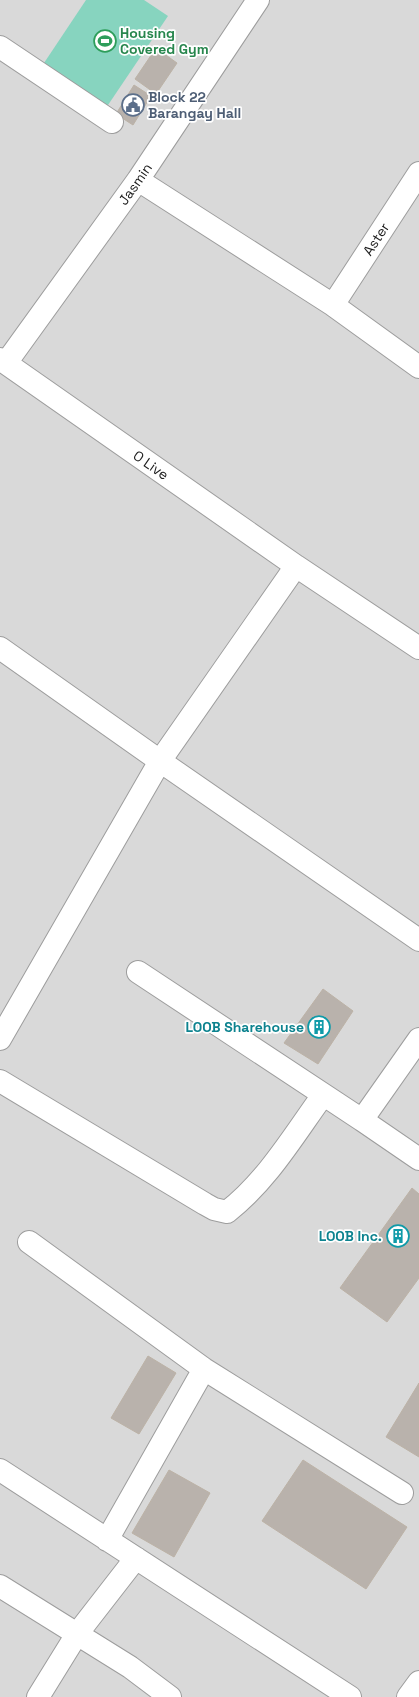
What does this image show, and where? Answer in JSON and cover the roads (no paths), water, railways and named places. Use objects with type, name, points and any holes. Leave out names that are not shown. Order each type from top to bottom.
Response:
[{"type":"street","name":"Jasmin","points":[[3,361],[138,180],[258,0]]},
{"type":"street","points":[[0,46],[112,122]]},
{"type":"street","name":"Aster","points":[[333,305],[419,173]]},
{"type":"street","points":[[138,180],[333,305],[419,367]]},
{"type":"street","name":"O Live","points":[[3,361],[296,566],[419,648]]},
{"type":"street","points":[[0,1039],[160,761],[296,566]]},
{"type":"street","points":[[0,648],[160,761],[419,940]]},
{"type":"street","points":[[138,972],[419,1159]]},
{"type":"street","points":[[362,1120],[419,1039]]},
{"type":"street","points":[[0,1081],[205,1204],[214,1209],[227,1212],[239,1202],[270,1169],[323,1095]]},
{"type":"street","points":[[29,1242],[204,1369],[402,1492]]},
{"type":"street","points":[[107,1540],[204,1369]]},
{"type":"street","points":[[0,1470],[350,1697]]},
{"type":"street","points":[[38,1697],[77,1634],[136,1558]]},
{"type":"street","points":[[0,1586],[130,1668],[170,1697]]},
{"type":"street","points":[[408,1697],[419,1682]]},
{"type":"place","name":"Housing Covered Gym","points":[[105,41]]},
{"type":"place","name":"Block 22 Barangay Hall","points":[[133,105]]},
{"type":"place","name":"LOOB Sharehouse","points":[[319,1027]]},
{"type":"place","name":"LOOB Inc.","points":[[398,1236]]}]
